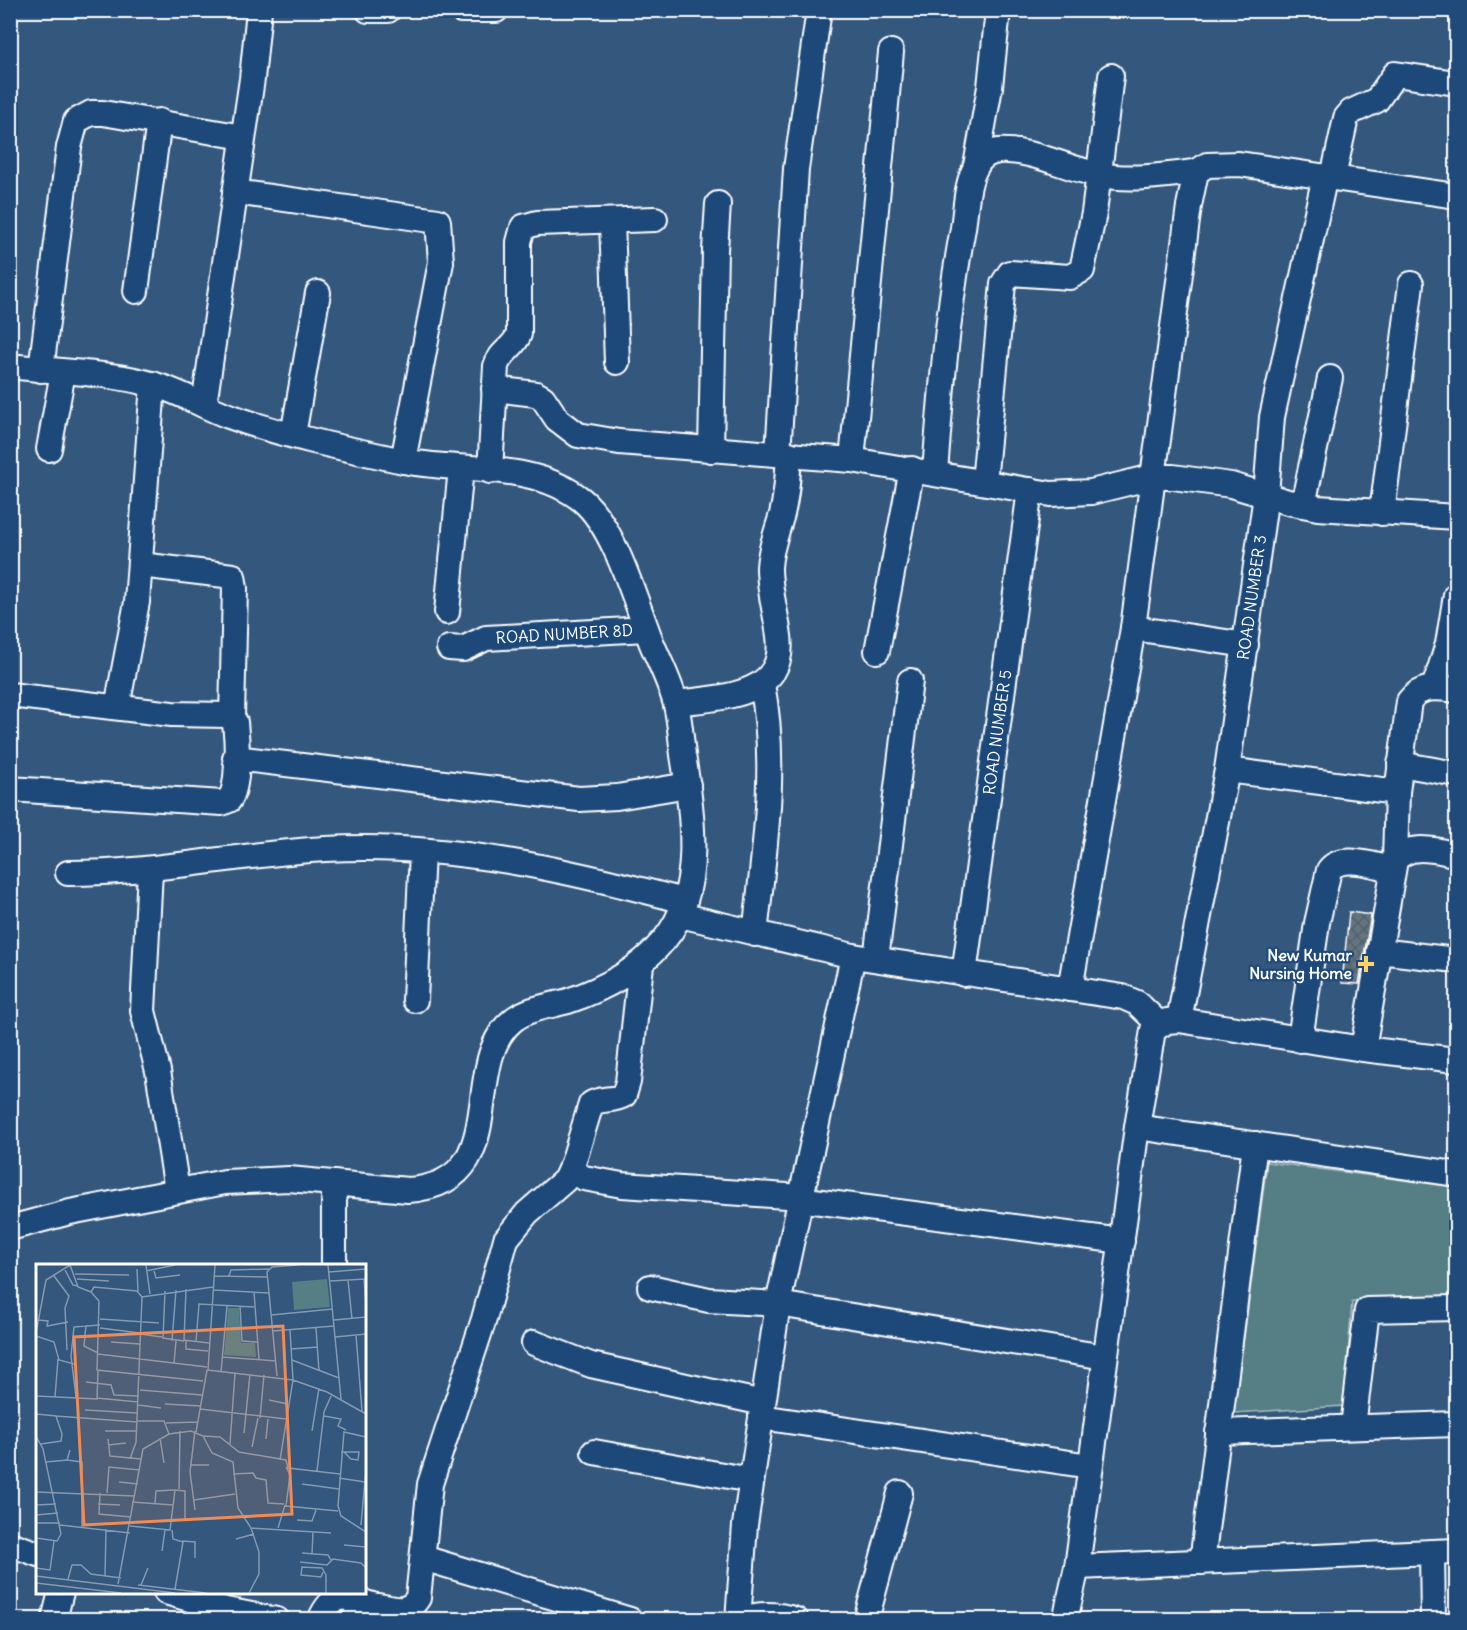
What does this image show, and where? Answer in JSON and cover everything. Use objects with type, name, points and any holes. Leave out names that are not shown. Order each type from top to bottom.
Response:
[{"type":"street","points":[[204,405],[259,10]]},
{"type":"street","points":[[368,10],[388,10]]},
{"type":"street","points":[[461,10],[484,13],[496,10]]},
{"type":"street","points":[[676,703],[725,696],[762,684],[772,676],[779,652],[779,638],[769,582],[770,565],[786,495],[783,454],[796,169],[819,10]]},
{"type":"street","points":[[877,651],[924,471],[941,383],[956,263],[990,87],[998,10]]},
{"type":"street","points":[[852,460],[891,52]]},
{"type":"street","name":"ROAD NUMBER 3","points":[[1065,1620],[1077,1566],[1150,1037],[1169,1022],[1227,770],[1266,495],[1272,417],[1280,374],[1329,177],[1346,118],[1351,112],[1377,100],[1395,74],[1456,83]]},
{"type":"street","points":[[984,482],[1003,284],[1010,273],[1070,278],[1082,270],[1099,175],[1111,76]]},
{"type":"street","points":[[50,448],[52,371],[69,147],[76,121],[81,116],[91,113],[159,121],[243,137]]},
{"type":"street","points":[[136,291],[159,121]]},
{"type":"street","points":[[976,166],[984,156],[996,151],[1014,152],[1099,175],[1127,178],[1196,172],[1207,165],[1239,164],[1456,196]]},
{"type":"street","points":[[1070,989],[1133,627],[1189,206],[1196,172]]},
{"type":"street","points":[[235,192],[438,221],[441,262],[403,461]]},
{"type":"street","points":[[711,450],[718,204]]},
{"type":"street","points":[[490,471],[494,389],[498,358],[516,343],[519,334],[519,242],[523,227],[537,223],[656,219]]},
{"type":"street","points":[[612,221],[617,362]]},
{"type":"street","points":[[1382,513],[1411,284]]},
{"type":"street","points":[[293,435],[318,293]]},
{"type":"street","points":[[10,366],[153,384],[226,415],[293,435],[403,461],[538,479],[562,488],[584,501],[610,541],[676,703],[692,827],[690,872],[682,908],[667,937],[641,965],[614,982],[516,1018],[504,1029],[495,1048],[470,1155],[457,1173],[448,1180],[427,1189],[408,1190],[260,1179],[177,1190],[70,1212],[10,1228]]},
{"type":"street","points":[[1303,505],[1330,378]]},
{"type":"street","points":[[117,707],[132,631],[140,565],[153,384]]},
{"type":"street","points":[[494,389],[543,398],[558,419],[578,435],[620,442],[852,460],[1051,494],[1080,493],[1152,477],[1206,480],[1303,505],[1456,517]]},
{"type":"street","points":[[447,612],[461,468]]},
{"type":"street","name":"ROAD NUMBER 5","points":[[964,974],[998,740],[1030,490]]},
{"type":"street","points":[[10,789],[222,803],[233,795],[235,727],[232,717],[236,588],[233,576],[140,565]]},
{"type":"street","points":[[1363,1049],[1394,865],[1397,792],[1409,701],[1415,693],[1445,689],[1456,595]]},
{"type":"street","points":[[1133,627],[1246,645]]},
{"type":"street","name":"ROAD NUMBER 8D","points":[[449,648],[463,649],[486,638],[646,629]]},
{"type":"street","points":[[796,1620],[771,1614],[752,1615],[738,1620],[745,1525],[778,1304],[802,1197],[865,958],[910,681]]},
{"type":"street","points":[[755,934],[766,827],[770,755],[762,684]]},
{"type":"street","points":[[10,695],[172,714],[232,717]]},
{"type":"street","points":[[235,758],[579,799],[625,796],[688,785]]},
{"type":"street","points":[[1400,764],[1456,774]]},
{"type":"street","points":[[1227,770],[1397,792]]},
{"type":"street","points":[[68,873],[150,870],[326,849],[422,852],[486,858],[587,875],[755,934],[865,958],[1123,997],[1169,1022],[1456,1060]]},
{"type":"street","points":[[1394,865],[1402,852],[1411,850],[1456,854]]},
{"type":"street","points":[[415,1000],[422,852]]},
{"type":"street","points":[[1300,1040],[1317,923],[1329,870],[1339,862],[1394,865]]},
{"type":"street","points":[[150,870],[144,1011],[158,1071],[177,1190]]},
{"type":"street","points":[[1379,951],[1456,960]]},
{"type":"street","points":[[320,1620],[334,1595],[352,1599],[363,1612],[399,1610],[413,1606],[418,1598],[430,1484],[484,1319],[506,1239],[527,1213],[565,1180],[570,1171],[591,1104],[596,1100],[619,1098],[627,1090],[641,965]]},
{"type":"street","points":[[1137,1127],[1456,1174]]},
{"type":"street","points":[[1202,1562],[1255,1144]]},
{"type":"street","points":[[570,1171],[584,1178],[622,1185],[802,1197],[806,1200],[1122,1241]]},
{"type":"street","points":[[334,1183],[334,1264]]},
{"type":"street","points":[[650,1287],[734,1303],[778,1304],[896,1325],[1105,1357]]},
{"type":"street","points":[[1353,1427],[1367,1310],[1456,1308]]},
{"type":"street","points":[[534,1343],[591,1365],[762,1410],[1090,1466]]},
{"type":"street","points":[[1218,1432],[1456,1424]]},
{"type":"street","points":[[594,1452],[751,1480]]},
{"type":"street","points":[[866,1620],[900,1493]]},
{"type":"street","points":[[10,1544],[36,1553]]},
{"type":"street","points":[[1077,1566],[1456,1551]]},
{"type":"street","points":[[1432,1552],[1433,1620]]},
{"type":"street","points":[[423,1558],[559,1609],[630,1620]]},
{"type":"street","points":[[54,1620],[61,1594]]},
{"type":"street","points":[[169,1594],[226,1610],[277,1620]]},
{"type":"green space","points":[[1267,1162],[1456,1187],[1456,1301],[1352,1302],[1344,1406],[1234,1413]]},
{"type":"building","points":[[1349,912],[1371,915],[1359,984],[1342,983]]},
{"type":"place","name":"New Kumar Nursing Home","points":[[1366,964]]}]
